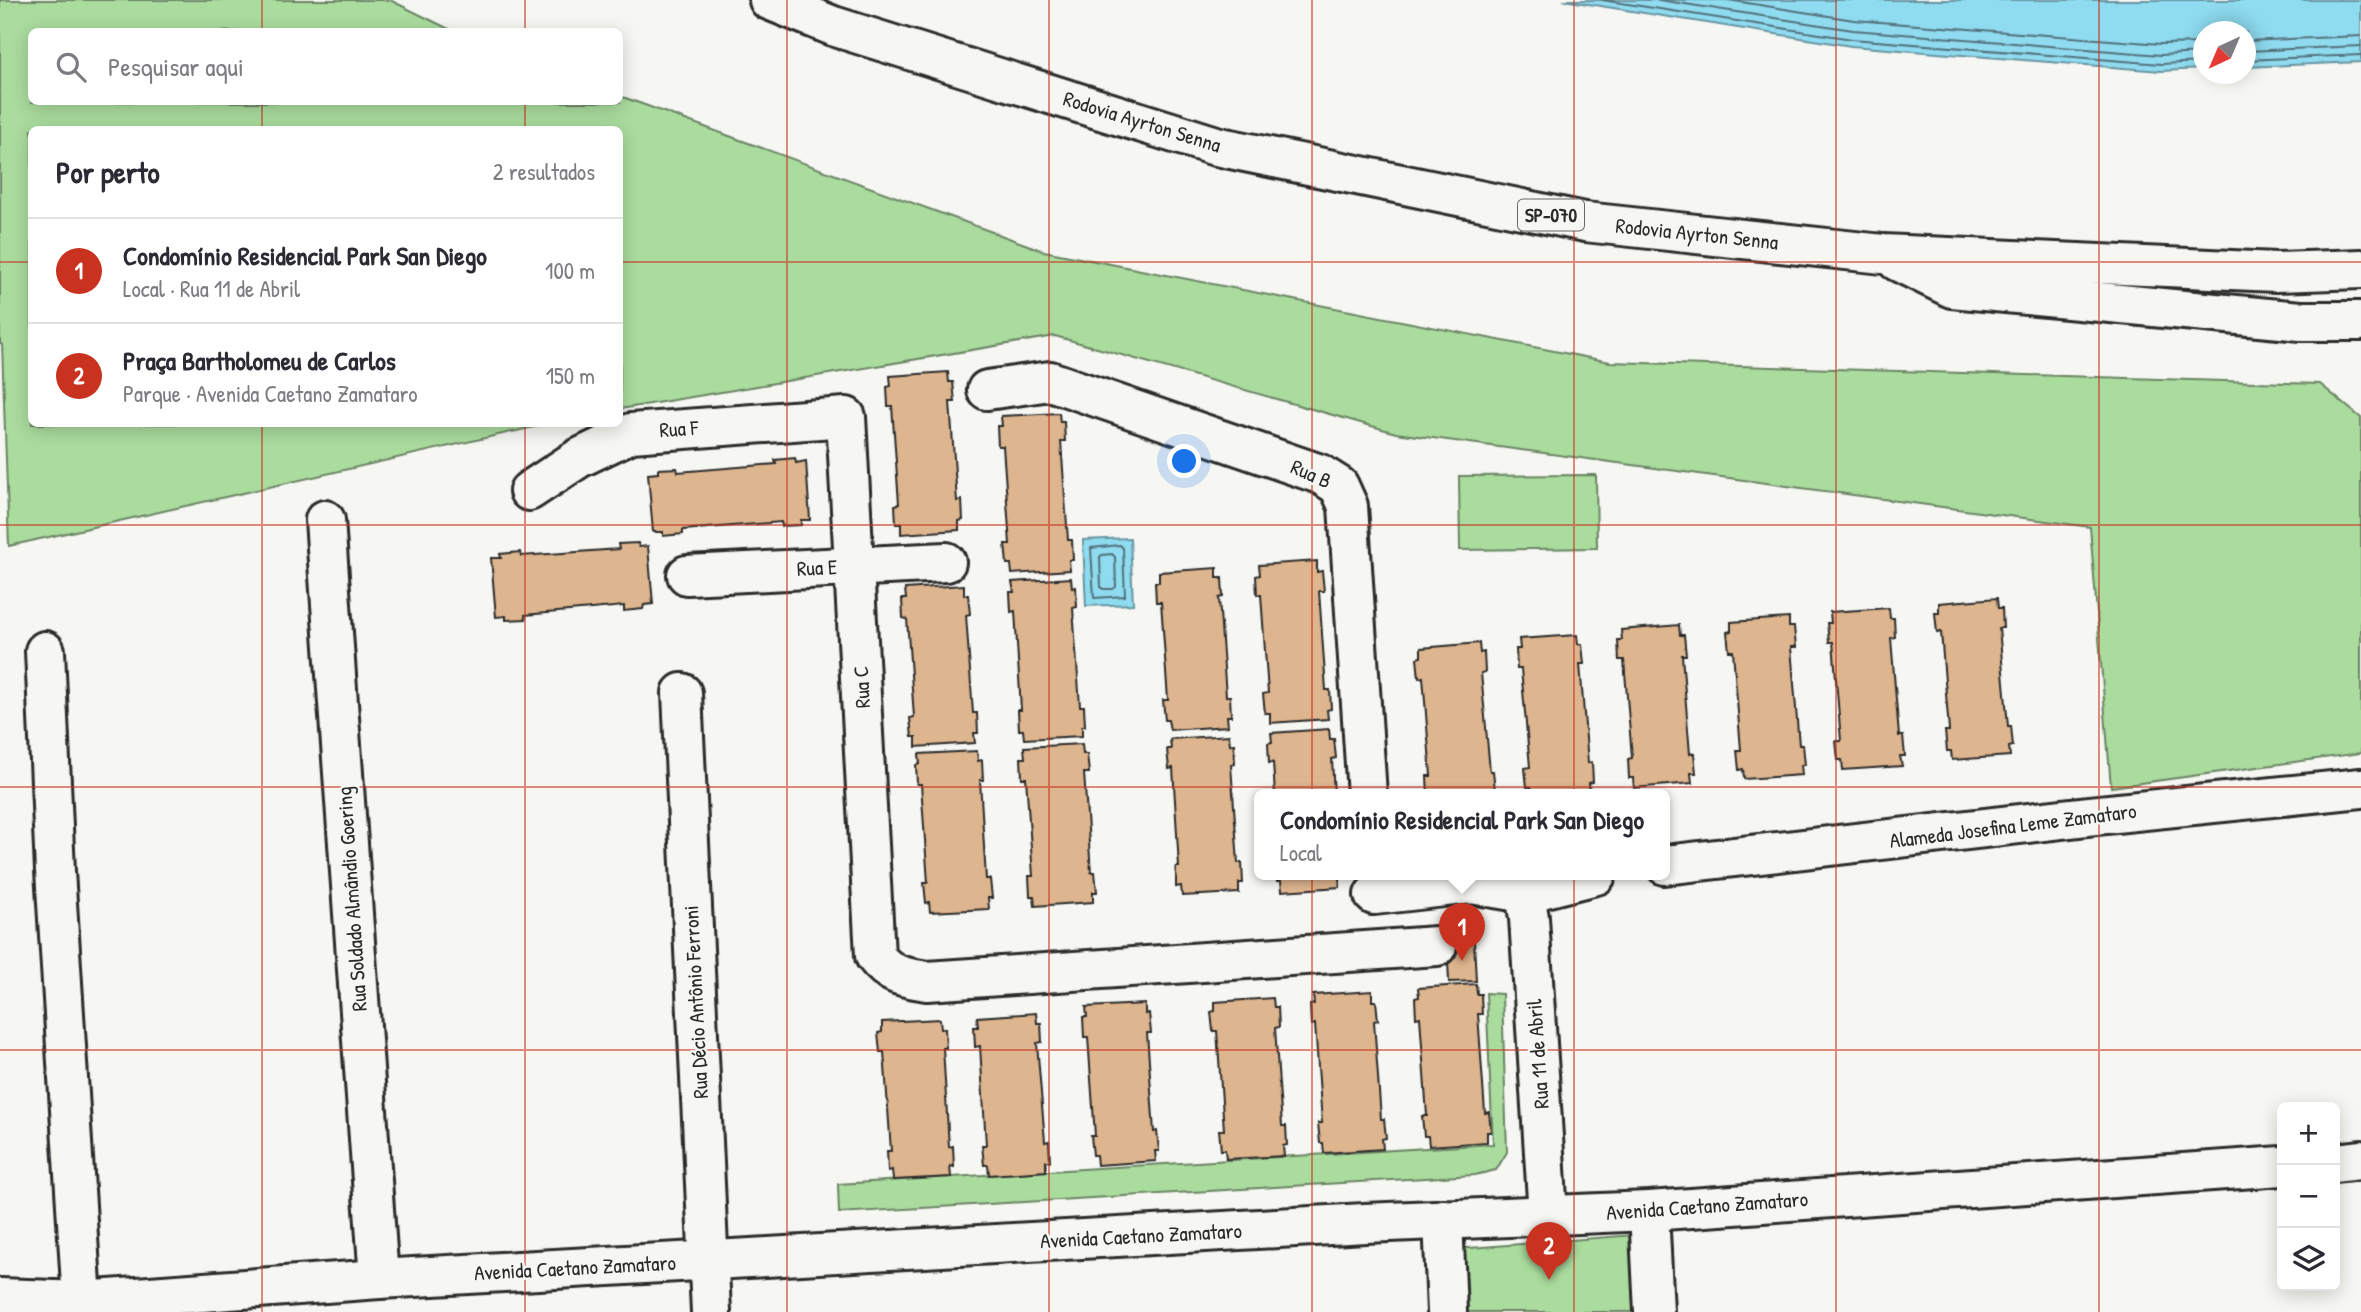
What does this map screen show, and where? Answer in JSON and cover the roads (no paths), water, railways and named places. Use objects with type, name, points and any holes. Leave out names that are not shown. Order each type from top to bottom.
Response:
[{"type":"main road","name":"Rodovia Ayrton Senna","points":[[769,0],[833,26],[1216,146],[1585,222],[1883,254],[2276,272],[2361,269]]},
{"type":"main road","points":[[1883,254],[1952,288],[2301,321],[2361,321]]},
{"type":"main road","name":"Rua B","points":[[987,390],[1050,381],[1320,474],[1339,486],[1348,506],[1367,789]]},
{"type":"main road","name":"Rua F","points":[[529,491],[579,458],[631,433],[846,417]]},
{"type":"main road","name":"Rua C","points":[[846,417],[875,956],[885,969],[901,976],[927,981],[1377,950]]},
{"type":"main road","name":"Rua Soldado Almândio Goering","points":[[325,520],[379,1279]]},
{"type":"main road","name":"Rua E","points":[[687,575],[946,562]]},
{"type":"main road","points":[[45,651],[55,871],[82,1301]]},
{"type":"main road","name":"Rua Décio Antônio Ferroni","points":[[682,693],[711,1312]]},
{"type":"main road","name":"Alameda Josefina Leme Zamataro","points":[[1670,864],[2083,804],[2361,788]]},
{"type":"main road","points":[[1437,946],[1377,950],[1373,885],[1471,884],[1525,893],[1576,880]]},
{"type":"main road","name":"Rua 11 de Abril","points":[[1525,893],[1529,918],[1548,1215]]},
{"type":"main road","points":[[2340,1162],[2361,1160]]},
{"type":"main road","name":"Avenida Caetano Zamataro","points":[[0,1298],[82,1301],[379,1279],[1443,1219],[1649,1211],[2277,1166]]},
{"type":"main road","points":[[1649,1211],[1654,1312]]},
{"type":"main road","points":[[1443,1219],[1447,1312]]},
{"type":"water","points":[[1563,0],[2361,0],[2361,62],[2256,67],[2256,21],[2193,21],[2193,69],[2161,71],[1851,46]]},
{"type":"water","points":[[1130,538],[1133,604],[1086,606],[1083,540]]},
{"type":"place","name":"Condomínio Residencial Park San Diego","points":[[1462,961]]},
{"type":"place","name":"Praça Bartholomeu de Carlos","points":[[1549,1280]]}]
